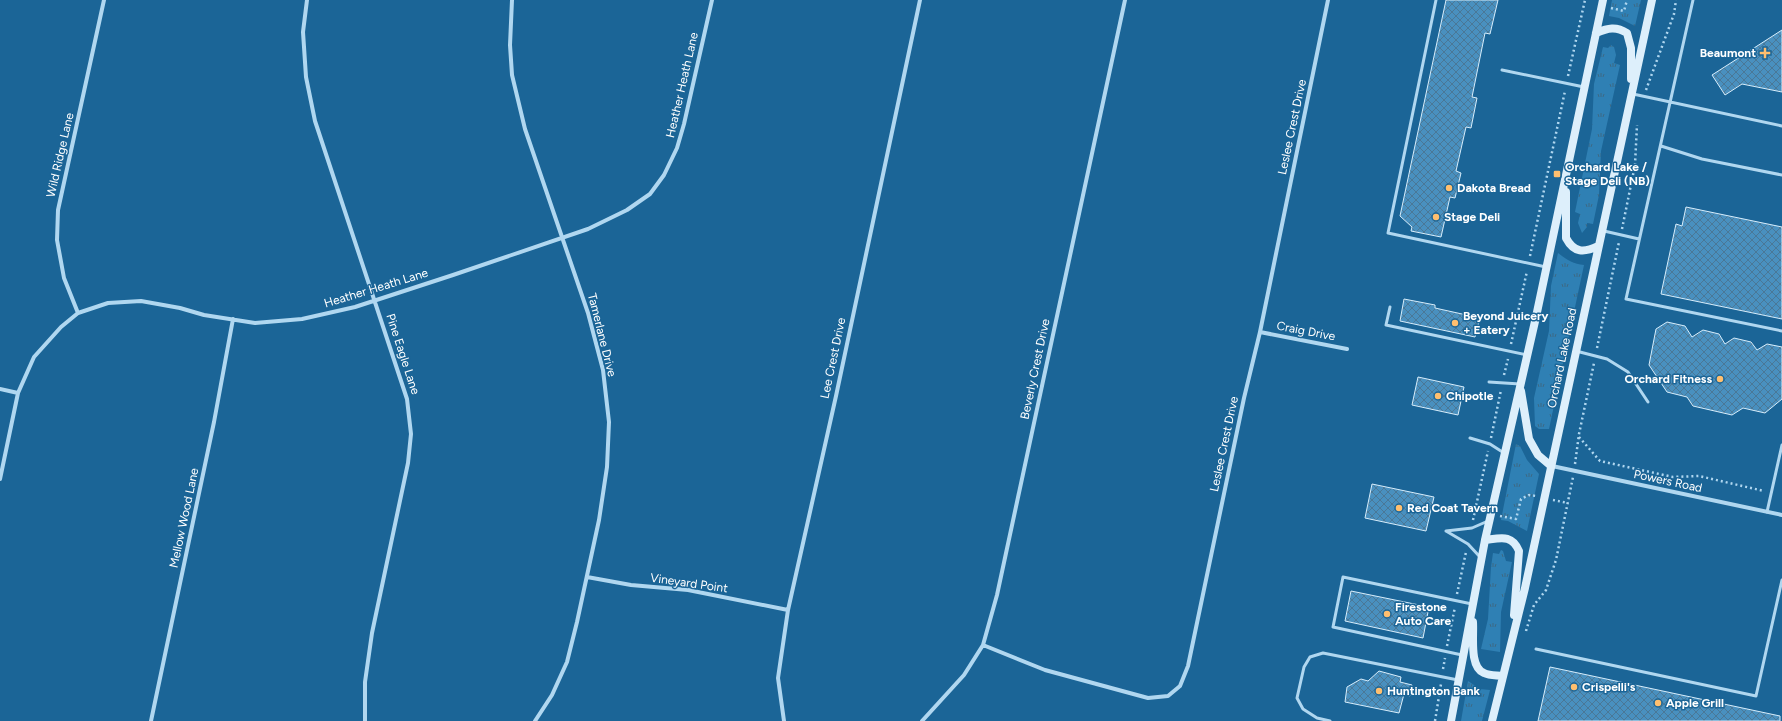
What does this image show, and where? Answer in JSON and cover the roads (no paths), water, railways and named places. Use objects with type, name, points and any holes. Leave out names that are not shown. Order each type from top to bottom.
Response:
[{"type":"main road","points":[[1451,721],[1485,540],[1566,177],[1603,0]]},
{"type":"main road","name":"Orchard Lake Road","points":[[1492,721],[1551,466],[1652,0]]},
{"type":"main road","points":[[1596,32],[1610,28],[1619,28],[1627,33],[1631,48],[1631,93]]},
{"type":"main road","points":[[1566,177],[1566,238],[1574,248],[1580,251],[1589,251],[1598,246]]},
{"type":"main road","points":[[1520,384],[1523,409],[1530,439],[1538,455],[1551,466]]},
{"type":"main road","points":[[1485,540],[1502,538],[1511,539],[1516,543],[1519,551],[1511,644]]},
{"type":"main road","points":[[1473,607],[1474,657],[1476,666],[1483,673],[1503,676]]},
{"type":"street","name":"Wild Ridge Lane","points":[[78,314],[64,278],[58,240],[58,210],[104,0]]},
{"type":"street","name":"Pine Eagle Lane","points":[[307,0],[303,32],[306,77],[315,121],[351,234],[375,300],[407,399],[411,434],[408,463],[372,633],[365,682],[366,721]]},
{"type":"street","name":"Tamerlane Drive","points":[[512,0],[510,45],[512,75],[525,129],[561,238],[588,313],[603,370],[609,422],[608,467],[587,577],[567,662],[552,695],[535,721]]},
{"type":"street","name":"Heather Heath Lane","points":[[0,479],[18,393],[34,357],[61,327],[78,314],[108,303],[141,301],[255,323],[302,319],[336,312],[375,300],[588,229],[627,210],[650,194],[664,175],[677,148],[684,124],[712,0]]},
{"type":"street","name":"Lee Crest Drive","points":[[784,721],[778,678],[788,610],[836,396],[920,0]]},
{"type":"street","name":"Beverly Crest Drive","points":[[922,721],[964,676],[983,645],[997,595],[1124,0]]},
{"type":"street","name":"Leslee Crest Drive","points":[[983,645],[1045,670],[1148,698],[1168,696],[1180,686],[1188,666],[1244,398],[1260,332],[1328,0]]},
{"type":"street","name":"Mellow Wood Lane","points":[[151,721],[214,422],[233,319]]},
{"type":"street","name":"Craig Drive","points":[[1260,332],[1347,350]]},
{"type":"street","points":[[0,389],[18,393]]},
{"type":"street","name":"Powers Road","points":[[1551,466],[1782,516]]},
{"type":"street","name":"Vineyard Point","points":[[587,577],[631,585],[688,590],[788,610]]},
{"type":"lane","points":[[1436,0],[1388,233],[1546,268]]},
{"type":"lane","points":[[1693,0],[1626,299],[1782,331]]},
{"type":"lane","points":[[1502,70],[1585,88]]},
{"type":"lane","points":[[1631,93],[1782,126]]},
{"type":"lane","points":[[1661,146],[1702,159],[1782,176]]},
{"type":"lane","points":[[1602,230],[1639,239]]},
{"type":"lane","points":[[1390,307],[1386,325],[1527,355]]},
{"type":"lane","points":[[1576,351],[1607,359],[1628,372],[1648,402]]},
{"type":"lane","points":[[1489,382],[1520,384]]},
{"type":"lane","points":[[1470,438],[1490,444],[1505,454]]},
{"type":"lane","points":[[1767,512],[1782,445]]},
{"type":"lane","points":[[1482,559],[1468,544],[1446,531],[1472,528],[1490,520]]},
{"type":"lane","points":[[1463,655],[1333,627],[1343,577],[1473,607]]},
{"type":"lane","points":[[1536,649],[1756,696],[1782,580]]},
{"type":"lane","points":[[1330,721],[1317,718],[1302,709],[1297,698],[1304,667],[1310,657],[1323,653],[1458,680]]},
{"type":"place","name":"Beaumont","points":[[1765,53]]},
{"type":"place","name":"Orchard Lake / Stage Deli (NB)","points":[[1557,174]]},
{"type":"place","name":"Dakota Bread","points":[[1449,188]]},
{"type":"place","name":"Stage Deli","points":[[1436,217]]},
{"type":"place","name":"Beyond Juicery + Eatery","points":[[1455,323]]},
{"type":"place","name":"Orchard Fitness","points":[[1720,379]]},
{"type":"place","name":"Chipotle","points":[[1438,396]]},
{"type":"place","name":"Red Coat Tavern","points":[[1399,508]]},
{"type":"place","name":"Firestone Auto Care","points":[[1387,614]]},
{"type":"place","name":"Crispelli's","points":[[1574,687]]},
{"type":"place","name":"Huntington Bank","points":[[1379,691]]},
{"type":"place","name":"Apple Grill","points":[[1658,703]]}]
